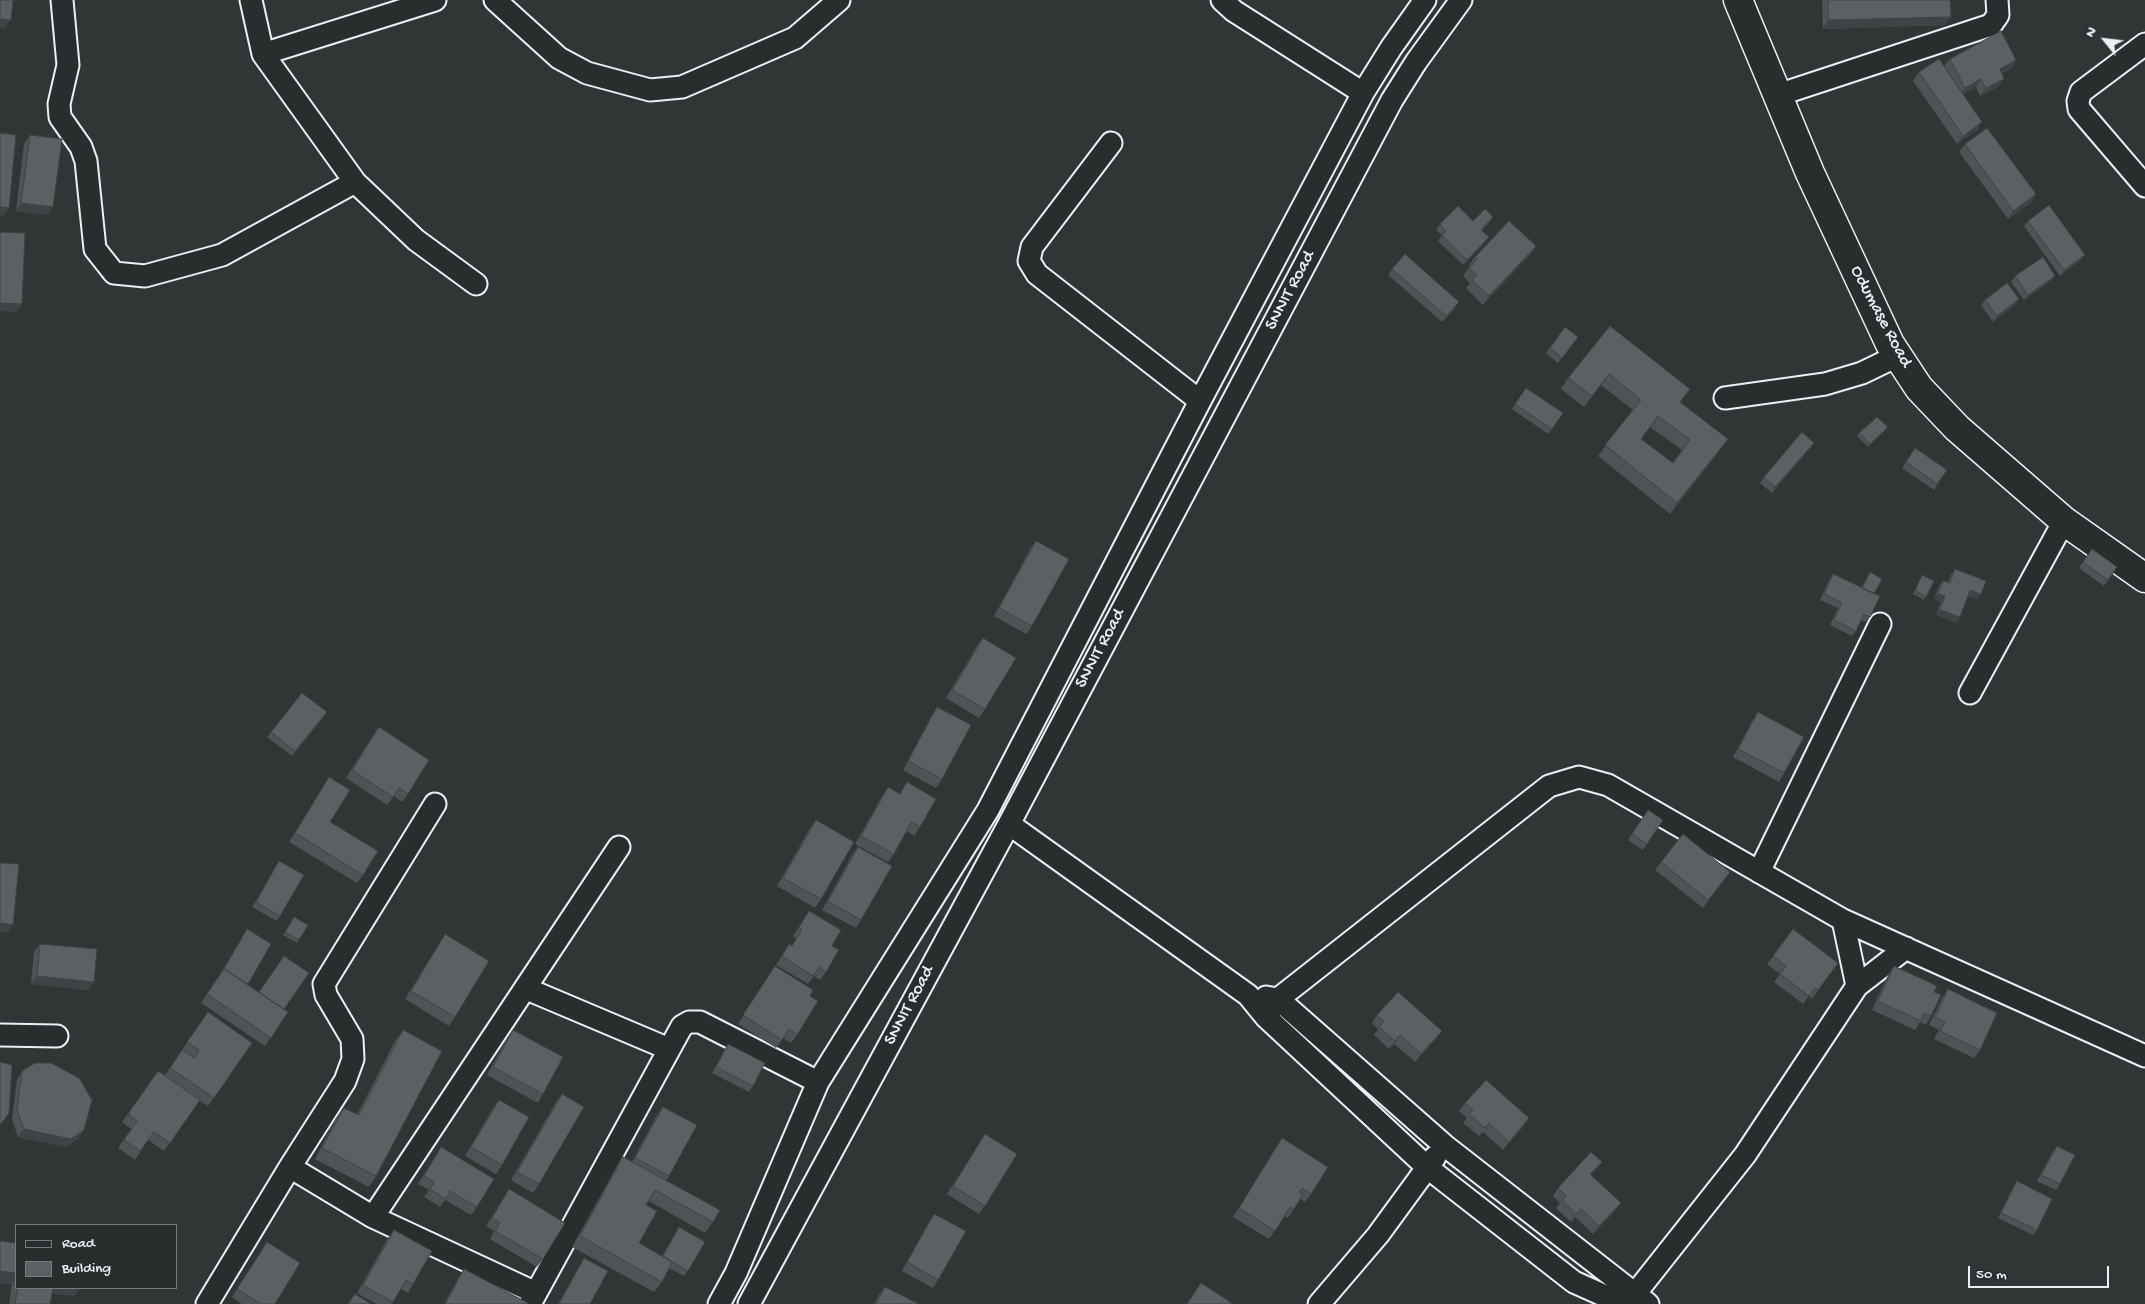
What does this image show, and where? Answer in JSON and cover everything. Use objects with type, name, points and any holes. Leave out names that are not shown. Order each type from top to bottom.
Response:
[{"type":"main road","name":"Odumase Road","points":[[1738,0],[1810,173],[1897,356],[1919,388],[1957,428],[2064,521],[2145,578]]},
{"type":"street","points":[[62,0],[68,65],[59,104],[60,117],[81,147],[86,161],[95,249],[114,273],[145,276],[222,255],[355,182]]},
{"type":"street","points":[[251,0],[263,54],[355,182],[416,240],[476,284]]},
{"type":"street","points":[[263,54],[435,0]]},
{"type":"street","points":[[495,0],[559,58],[587,73],[650,90],[682,87],[795,38],[839,0]]},
{"type":"street","points":[[1222,0],[1234,11],[1363,93]]},
{"type":"street","name":"SNNIT Road","points":[[719,1304],[736,1273],[818,1082],[988,810],[1155,487],[1363,93],[1391,48],[1425,0]]},
{"type":"street","name":"SNNIT Road","points":[[749,1304],[1009,824],[1392,100],[1416,62],[1461,0]]},
{"type":"street","points":[[1778,96],[1991,25],[1998,15],[1997,0]]},
{"type":"street","points":[[2145,44],[2081,92],[2078,101],[2079,109],[2145,186]]},
{"type":"street","points":[[1111,142],[1032,247],[1029,261],[1037,274],[1200,401]]},
{"type":"street","points":[[1725,398],[1825,384],[1862,373],[1897,356]]},
{"type":"street","points":[[1155,487],[1181,499]]},
{"type":"street","points":[[1970,693],[2064,521]]},
{"type":"street","points":[[1133,531],[1157,544]]},
{"type":"street","points":[[1758,872],[1880,624]]},
{"type":"street","points":[[1266,1016],[1278,999],[1549,786],[1579,778],[1608,785],[1843,920],[2145,1056]]},
{"type":"street","points":[[207,1304],[345,1081],[353,1059],[352,1039],[326,995],[324,984],[435,804]]},
{"type":"street","points":[[1009,824],[1248,995],[1266,1016],[1428,1168],[1574,1282],[1633,1302]]},
{"type":"street","points":[[374,1217],[619,848]]},
{"type":"street","points":[[1843,920],[1857,986]]},
{"type":"street","points":[[1633,1302],[1745,1155],[1857,986],[1906,948]]},
{"type":"street","points":[[526,989],[669,1049]]},
{"type":"street","points":[[1248,995],[1278,999],[1444,1145],[1633,1302]]},
{"type":"street","points":[[290,1168],[374,1217],[533,1298],[682,1026],[690,1022],[700,1022],[818,1082]]},
{"type":"street","points":[[0,1035],[57,1036]]},
{"type":"street","points":[[1319,1304],[1378,1235],[1444,1145]]},
{"type":"street","points":[[736,1273],[760,1285]]},
{"type":"building","points":[[0,0],[13,0],[11,20],[0,19]]},
{"type":"building","points":[[1828,0],[1950,0],[1951,17],[1828,20]]},
{"type":"building","points":[[2001,31],[2016,60],[2000,69],[2004,79],[1986,88],[1981,79],[1965,88],[1950,59]]},
{"type":"building","points":[[1939,59],[1982,122],[1963,136],[1919,72]]},
{"type":"building","points":[[1987,128],[2036,194],[2013,211],[1965,144]]},
{"type":"building","points":[[0,133],[16,135],[9,208],[0,207]]},
{"type":"building","points":[[30,135],[62,139],[53,207],[21,203]]},
{"type":"building","points":[[2049,205],[2085,255],[2064,270],[2028,221]]},
{"type":"building","points":[[1458,206],[1473,221],[1485,209],[1493,217],[1481,230],[1489,237],[1467,260],[1442,235],[1446,231],[1440,224]]},
{"type":"building","points":[[1509,221],[1536,246],[1489,296],[1472,280],[1477,275],[1469,268],[1477,259],[1475,257]]},
{"type":"building","points":[[0,232],[25,233],[22,304],[0,303]]},
{"type":"building","points":[[1405,254],[1459,302],[1446,316],[1392,269]]},
{"type":"building","points":[[2043,257],[2055,276],[2028,295],[2015,276]]},
{"type":"building","points":[[2007,283],[2019,299],[1997,316],[1985,300]]},
{"type":"building","points":[[1610,326],[1690,389],[1680,402],[1728,439],[1677,503],[1605,445],[1641,400],[1609,374],[1592,396],[1568,378]],"holes":[[[1658,416],[1690,440],[1673,463],[1641,439]]]},
{"type":"building","points":[[1565,327],[1578,337],[1562,358],[1550,348]]},
{"type":"building","points":[[1526,388],[1563,413],[1552,429],[1515,404]]},
{"type":"building","points":[[1877,417],[1888,427],[1870,444],[1859,433]]},
{"type":"building","points":[[1802,432],[1814,443],[1775,487],[1764,477]]},
{"type":"building","points":[[1915,448],[1947,470],[1937,484],[1906,462]]},
{"type":"building","points":[[1036,541],[1069,559],[1032,626],[999,608]]},
{"type":"building","points":[[2092,549],[2117,567],[2108,580],[2083,562]]},
{"type":"building","points":[[1955,569],[1986,581],[1981,594],[1970,590],[1960,617],[1940,610],[1945,596],[1938,594],[1943,581],[1950,583]]},
{"type":"building","points":[[1870,572],[1882,579],[1874,594],[1862,588]]},
{"type":"building","points":[[1833,574],[1880,596],[1870,617],[1864,614],[1856,631],[1834,620],[1842,603],[1824,594]]},
{"type":"building","points":[[1922,575],[1934,581],[1926,597],[1915,591]]},
{"type":"building","points":[[983,638],[1016,658],[985,709],[952,690]]},
{"type":"building","points":[[302,693],[327,712],[295,751],[271,732]]},
{"type":"building","points":[[937,707],[971,725],[942,779],[908,761]]},
{"type":"building","points":[[1758,712],[1804,737],[1784,773],[1738,749]]},
{"type":"building","points":[[379,727],[429,760],[408,794],[399,788],[393,797],[352,770]]},
{"type":"building","points":[[329,777],[350,790],[330,822],[378,851],[363,875],[295,833]]},
{"type":"building","points":[[907,782],[936,799],[920,827],[911,822],[894,854],[861,836],[888,787],[900,794]]},
{"type":"building","points":[[1648,810],[1663,820],[1647,844],[1632,834]]},
{"type":"building","points":[[816,820],[854,842],[821,899],[783,878]]},
{"type":"building","points":[[1683,834],[1730,872],[1708,900],[1661,862]]},
{"type":"building","points":[[858,847],[892,866],[861,920],[828,901]]},
{"type":"building","points":[[279,861],[304,875],[280,916],[256,902]]},
{"type":"building","points":[[0,863],[19,864],[13,925],[0,923]]},
{"type":"building","points":[[809,911],[841,930],[832,946],[839,950],[826,972],[819,967],[813,976],[782,956],[789,944],[792,946],[802,930],[799,927]]},
{"type":"building","points":[[294,917],[308,925],[299,940],[285,932]]},
{"type":"building","points":[[247,929],[271,944],[248,984],[224,969]]},
{"type":"building","points":[[1793,929],[1838,963],[1818,990],[1815,988],[1809,996],[1780,974],[1786,966],[1773,956]]},
{"type":"building","points":[[445,934],[489,961],[455,1017],[411,991]]},
{"type":"building","points":[[40,944],[97,949],[94,982],[37,976]]},
{"type":"building","points":[[284,956],[309,973],[284,1009],[259,992]]},
{"type":"building","points":[[775,966],[813,990],[810,996],[818,1001],[797,1035],[789,1029],[782,1040],[743,1015]]},
{"type":"building","points":[[1894,966],[1937,986],[1934,992],[1941,995],[1931,1016],[1924,1013],[1921,1021],[1878,1001]]},
{"type":"building","points":[[224,969],[288,1012],[271,1038],[207,994]]},
{"type":"building","points":[[1948,989],[1997,1013],[1980,1050],[1940,1031],[1945,1022],[1935,1017]]},
{"type":"building","points":[[1398,992],[1442,1031],[1421,1054],[1400,1035],[1395,1041],[1379,1027],[1384,1021],[1377,1015]]},
{"type":"building","points":[[208,1012],[252,1043],[214,1098],[170,1068],[182,1050],[194,1058],[199,1050],[187,1042]]},
{"type":"building","points":[[403,1030],[442,1051],[376,1176],[322,1148],[344,1108],[359,1115]]},
{"type":"building","points":[[513,1030],[563,1057],[543,1094],[493,1067]]},
{"type":"building","points":[[728,1044],[765,1063],[753,1086],[716,1067]]},
{"type":"building","points":[[0,1062],[12,1065],[9,1113],[1,1124],[0,1124]]},
{"type":"building","points":[[35,1063],[51,1063],[79,1078],[92,1100],[84,1130],[71,1139],[24,1129],[17,1110],[22,1071]]},
{"type":"building","points":[[158,1071],[200,1100],[170,1143],[154,1132],[140,1151],[124,1140],[137,1121],[128,1114]]},
{"type":"building","points":[[1486,1080],[1529,1118],[1509,1142],[1489,1123],[1485,1128],[1469,1114],[1473,1110],[1465,1103]]},
{"type":"building","points":[[562,1094],[584,1107],[539,1184],[517,1172]]},
{"type":"building","points":[[499,1100],[529,1117],[502,1165],[471,1147]]},
{"type":"building","points":[[663,1107],[697,1125],[669,1176],[635,1158]]},
{"type":"building","points":[[985,1134],[1017,1154],[985,1206],[953,1186]]},
{"type":"building","points":[[1282,1138],[1328,1167],[1311,1194],[1302,1188],[1299,1192],[1303,1194],[1294,1209],[1290,1207],[1275,1231],[1239,1208]]},
{"type":"building","points":[[2057,1146],[2075,1155],[2060,1184],[2041,1175]]},
{"type":"building","points":[[441,1147],[494,1179],[477,1207],[450,1191],[446,1199],[430,1189],[434,1182],[424,1176]]},
{"type":"building","points":[[1591,1152],[1602,1162],[1590,1174],[1621,1203],[1599,1226],[1581,1209],[1576,1214],[1562,1200],[1566,1195],[1558,1188]]},
{"type":"building","points":[[623,1157],[720,1210],[713,1222],[655,1190],[646,1205],[657,1211],[639,1243],[672,1262],[662,1282],[580,1236]]},
{"type":"building","points":[[2017,1181],[2052,1199],[2037,1230],[2001,1213]]},
{"type":"building","points":[[509,1189],[565,1223],[543,1259],[495,1231],[500,1223],[492,1218]]},
{"type":"building","points":[[934,1214],[966,1231],[938,1280],[907,1262]]},
{"type":"building","points":[[679,1227],[705,1242],[688,1271],[663,1256]]},
{"type":"building","points":[[394,1230],[432,1251],[413,1284],[406,1280],[393,1302],[363,1285]]},
{"type":"building","points":[[0,1241],[15,1243],[15,1273],[0,1271]]},
{"type":"building","points":[[267,1242],[300,1263],[275,1304],[261,1304],[237,1289]]},
{"type":"building","points":[[584,1258],[608,1271],[590,1304],[559,1304]]},
{"type":"building","points":[[464,1269],[528,1303],[528,1304],[445,1304]]},
{"type":"building","points":[[1201,1283],[1233,1304],[1187,1304]]},
{"type":"building","points":[[885,1287],[919,1304],[876,1304]]},
{"type":"building","points":[[18,1289],[53,1289],[50,1304],[15,1304]]},
{"type":"building","points":[[355,1294],[371,1304],[348,1304]]}]
